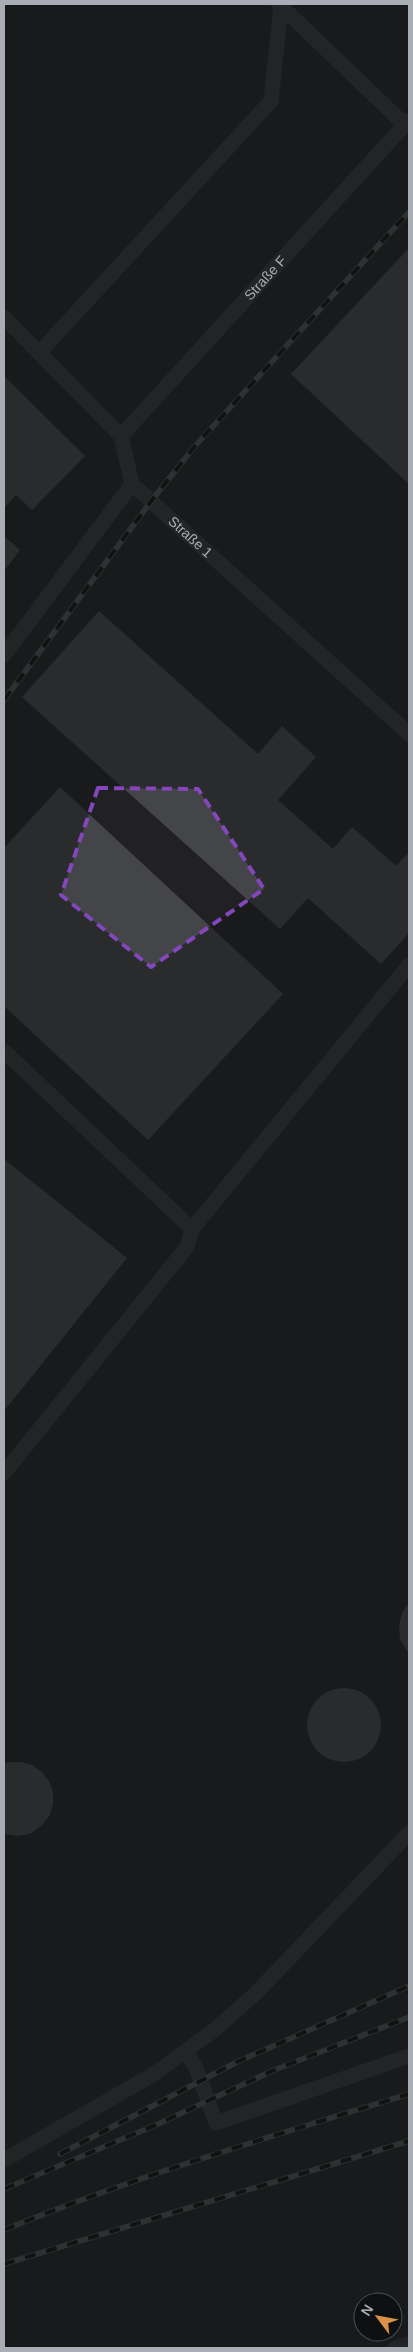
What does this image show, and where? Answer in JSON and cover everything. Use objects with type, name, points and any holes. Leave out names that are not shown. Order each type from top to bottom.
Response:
[{"type":"lane","points":[[280,5],[407,123]]},
{"type":"lane","points":[[39,353],[271,101],[280,5]]},
{"type":"lane","name":"Straße F","points":[[121,436],[407,123]]},
{"type":"lane","points":[[4,316],[121,436],[132,484],[4,655]]},
{"type":"lane","name":"Straße 1","points":[[132,484],[409,734]]},
{"type":"lane","points":[[4,1473],[187,1247],[192,1229],[409,965]]},
{"type":"lane","points":[[4,1051],[192,1229]]},
{"type":"lane","points":[[4,2160],[154,2074],[186,2052],[256,1993],[409,1833]]},
{"type":"lane","points":[[186,2052],[196,2068],[216,2123],[409,2056]]},
{"type":"lane","points":[[395,2348],[409,2344]]},
{"type":"highlighted area","points":[[98,788],[198,789],[264,889],[151,967],[61,895]]},
{"type":"shaded area","points":[[4,4],[409,4],[409,2348],[4,2348]]},
{"type":"building","points":[[409,248],[409,484],[291,374]]},
{"type":"building","points":[[4,376],[85,456],[32,510],[16,495],[4,508]]},
{"type":"building","points":[[4,536],[20,550],[4,571]]},
{"type":"building","points":[[99,611],[258,754],[282,726],[316,757],[278,800],[333,849],[352,827],[396,866],[407,854],[409,856],[409,933],[381,964],[308,898],[280,929],[22,697]]},
{"type":"building","points":[[60,787],[283,994],[148,1140],[4,1006],[4,848]]},
{"type":"building","points":[[4,1159],[127,1258],[4,1411]]},
{"type":"building","points":[[409,1603],[409,1654],[400,1639],[399,1626],[402,1613]]},
{"type":"building","points":[[344,1688],[358,1691],[370,1699],[378,1711],[381,1725],[378,1739],[370,1751],[358,1759],[344,1762],[330,1759],[318,1751],[310,1739],[307,1725],[310,1711],[318,1699],[330,1691]]},
{"type":"building","points":[[22,1762],[32,1765],[42,1772],[49,1781],[53,1792],[53,1804],[50,1815],[32,1833],[19,1836],[4,1834],[4,1764]]},
{"type":"railway","points":[[4,700],[152,500],[195,446],[409,212]]},
{"type":"railway","points":[[60,2154],[237,2062],[409,1986]]},
{"type":"railway","points":[[4,2189],[158,2124],[272,2071],[409,2017]]},
{"type":"railway","points":[[4,2230],[154,2174],[409,2094]]},
{"type":"railway","points":[[4,2264],[409,2141]]}]
